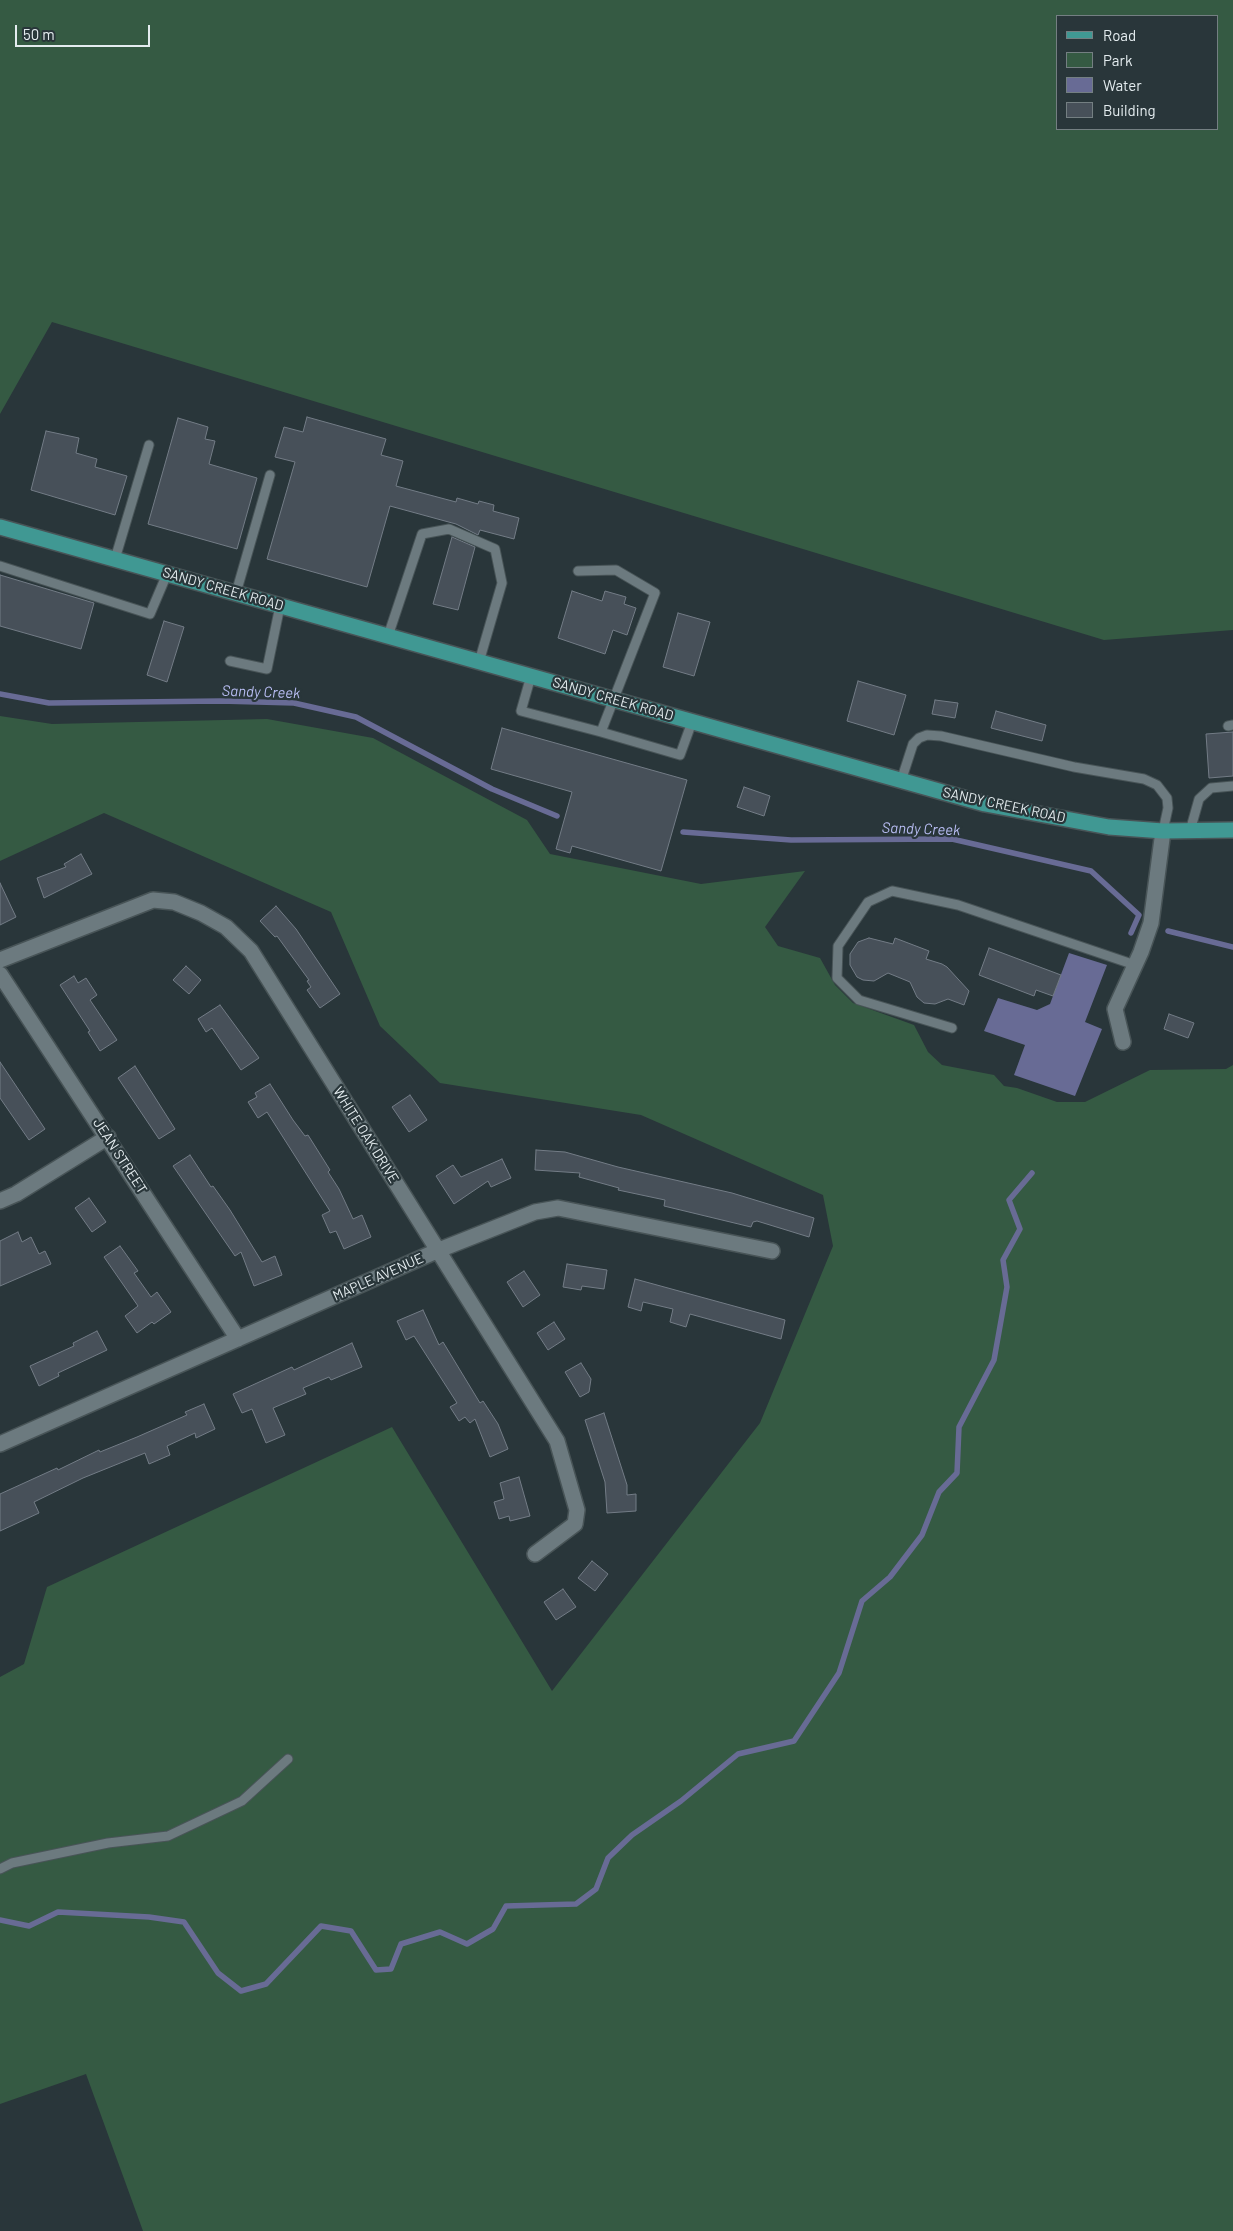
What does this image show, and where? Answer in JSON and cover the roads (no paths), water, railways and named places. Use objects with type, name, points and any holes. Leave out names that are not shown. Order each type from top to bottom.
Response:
[{"type":"main road","name":"SANDY CREEK ROAD","points":[[0,527],[985,804],[1110,827],[1164,831],[1233,830]]},
{"type":"street","points":[[1123,1042],[1115,1009],[1151,923],[1164,831]]},
{"type":"street","name":"WHITE OAK DRIVE","points":[[0,960],[153,900],[174,902],[201,912],[226,927],[251,951],[557,1441],[577,1510],[575,1524],[535,1554]]},
{"type":"street","name":"JEAN STREET","points":[[0,974],[238,1338]]},
{"type":"street","points":[[0,1201],[16,1194],[108,1137]]},
{"type":"street","name":"MAPLE AVENUE","points":[[0,1444],[438,1250],[535,1212],[558,1208],[772,1251]]},
{"type":"lane","points":[[115,559],[149,445]]},
{"type":"lane","points":[[236,593],[270,475]]},
{"type":"lane","points":[[388,636],[422,534],[449,529],[495,549],[502,583],[479,662]]},
{"type":"lane","points":[[0,566],[150,614],[167,574]]},
{"type":"lane","points":[[578,571],[616,570],[656,593],[612,699],[601,732]]},
{"type":"lane","points":[[230,661],[267,669],[280,606]]},
{"type":"lane","points":[[531,676],[521,711],[680,754],[692,722]]},
{"type":"lane","points":[[902,781],[913,744],[919,738],[927,735],[941,736],[1074,768],[1144,779],[1157,785],[1167,798],[1168,808],[1164,831]]},
{"type":"lane","points":[[1190,830],[1199,799],[1211,788],[1233,786]]},
{"type":"lane","points":[[952,1028],[859,1000],[837,978],[838,946],[868,902],[892,891],[958,905],[1135,965]]},
{"type":"lane","points":[[0,1869],[12,1863],[108,1843],[168,1836],[242,1801],[288,1759]]},
{"type":"water","points":[[1069,953],[1107,965],[1085,1022],[1102,1029],[1075,1096],[1014,1075],[1025,1045],[984,1031],[998,998],[1037,1010],[1050,1004]]},
{"type":"waterway","name":"Sandy Creek","points":[[0,694],[49,703],[220,701],[294,703],[356,717],[492,789],[557,816]]},
{"type":"waterway","name":"Sandy Creek","points":[[683,832],[791,840],[952,839],[1091,871],[1139,915],[1131,933]]},
{"type":"waterway","name":"Sandy Creek","points":[[1168,931],[1233,947]]},
{"type":"waterway","points":[[0,1920],[29,1926],[58,1912],[149,1917],[184,1922],[218,1973],[241,1991],[266,1984],[321,1926],[351,1931],[376,1970],[391,1969],[401,1944],[440,1932],[467,1944],[493,1929],[506,1906],[576,1904],[596,1889],[608,1858],[632,1835],[681,1801],[738,1754],[794,1741],[839,1673],[862,1601],[890,1577],[922,1535],[939,1492],[957,1473],[959,1427],[994,1360],[1007,1287],[1003,1260],[1020,1229],[1009,1200],[1032,1173]]}]
